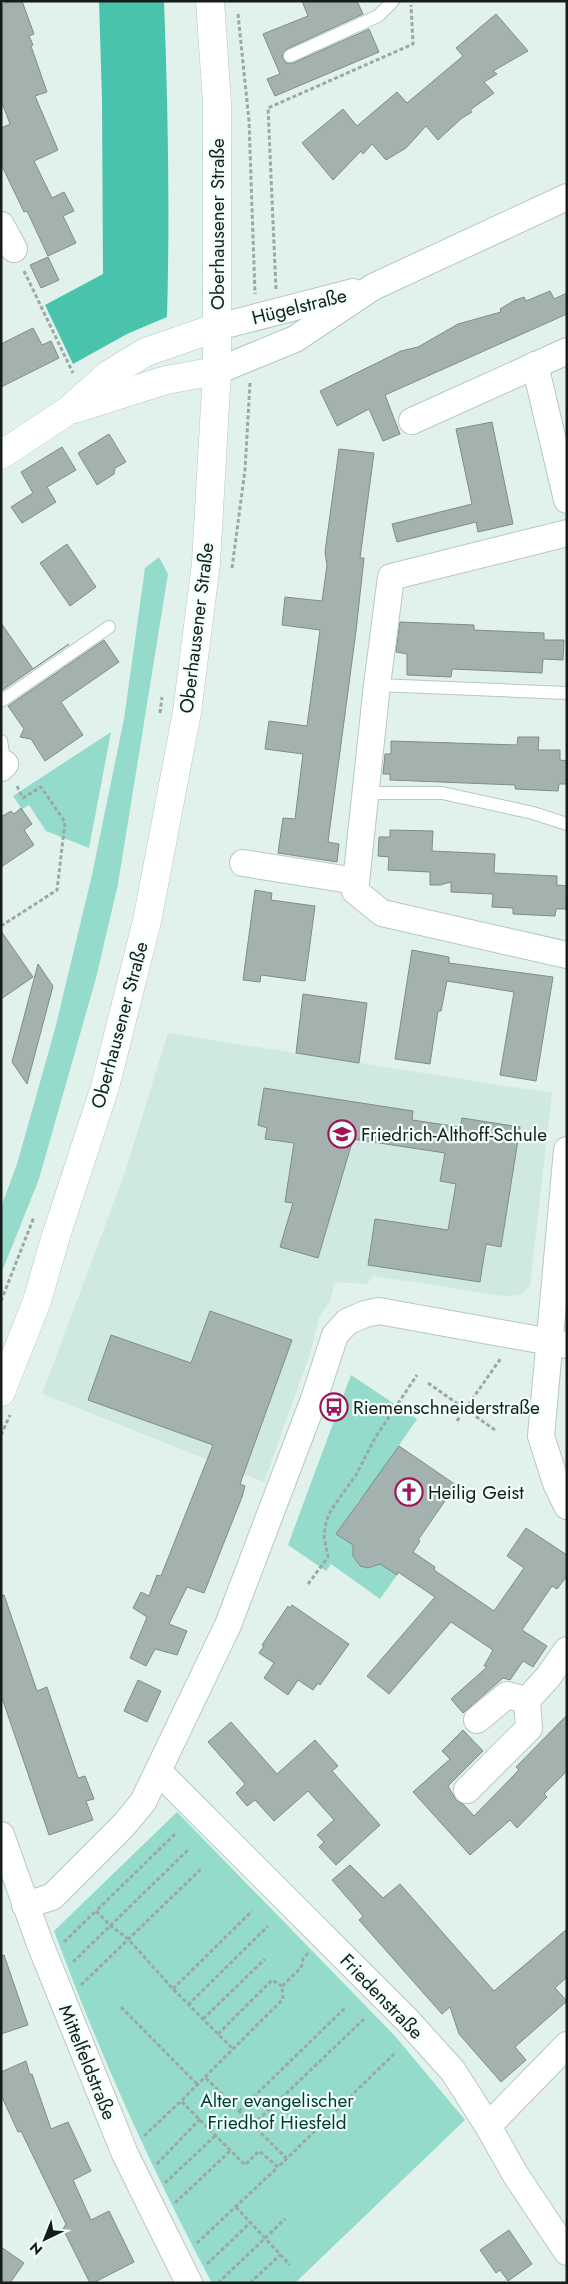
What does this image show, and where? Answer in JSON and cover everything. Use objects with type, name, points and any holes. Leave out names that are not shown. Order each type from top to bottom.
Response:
[{"type":"main road","name":"Oberhausener Straße","points":[[1,1392],[37,1300],[54,1239],[105,1087],[148,921],[185,721],[203,598],[217,371],[217,103],[210,1]]},
{"type":"main road","name":"Hügelstraße","points":[[1,454],[76,403],[108,375],[146,352],[218,327]]},
{"type":"main road","name":"Hügelstraße","points":[[76,403],[166,380],[217,371]]},
{"type":"main road","name":"Oberhausener Straße","points":[[1,1347],[54,1239]]},
{"type":"street","name":"Hügelstraße","points":[[217,371],[295,339],[373,287],[567,197]]},
{"type":"street","points":[[1,225],[14,249]]},
{"type":"street","name":"Hügelstraße","points":[[218,327],[373,287]]},
{"type":"street","points":[[412,421],[567,351]]},
{"type":"street","points":[[536,365],[567,500]]},
{"type":"street","points":[[567,533],[391,577],[354,891],[382,913],[567,955]]},
{"type":"street","points":[[243,863],[356,881]]},
{"type":"street","points":[[567,1150],[558,1343],[541,1436],[556,1483],[567,1506]]},
{"type":"street","points":[[25,1905],[52,1897],[123,1826],[143,1802],[228,1625],[314,1399],[334,1335],[347,1322],[379,1310],[558,1343]]},
{"type":"street","points":[[467,1790],[529,1728],[527,1700],[548,1677],[567,1650]]},
{"type":"street","points":[[476,1720],[507,1695],[527,1700]]},
{"type":"street","name":"Friedenstraße","points":[[158,1771],[408,2020],[452,2071],[488,2126],[515,2174],[567,2252]]},
{"type":"street","name":"Mittelfeldstraße","points":[[1,1835],[25,1905],[125,2154],[198,2274]]},
{"type":"street","points":[[488,2126],[567,2045]]},
{"type":"lane","points":[[290,56],[378,16],[393,1]]},
{"type":"lane","points":[[1,701],[109,626]]},
{"type":"lane","points":[[377,685],[567,694]]},
{"type":"lane","points":[[366,793],[442,793],[533,813],[567,824]]},
{"type":"path","points":[[264,315],[268,108],[413,44],[410,1]]},
{"type":"path","points":[[237,10],[249,121],[252,268],[264,315]]},
{"type":"path","points":[[14,249],[76,403]]},
{"type":"path","points":[[159,719],[163,689]]},
{"type":"path","points":[[1,926],[56,890],[65,822],[41,787],[23,798],[2,758]]},
{"type":"path","points":[[1,1301],[37,1210]]},
{"type":"path","points":[[457,1421],[496,1367],[512,1335]]},
{"type":"path","points":[[308,1584],[328,1557],[324,1536],[326,1522],[331,1510],[356,1475],[375,1438],[417,1376]]},
{"type":"path","points":[[428,1383],[495,1430]]},
{"type":"path","points":[[62,1943],[175,1834]]},
{"type":"path","points":[[72,1963],[189,1849]]},
{"type":"path","points":[[81,1985],[202,1868]]},
{"type":"path","points":[[96,1911],[110,1926],[128,1940],[173,1989],[234,2049]]},
{"type":"path","points":[[173,1989],[252,1911]]},
{"type":"path","points":[[188,2004],[268,1926]]},
{"type":"path","points":[[282,1986],[301,1968],[303,1959],[324,1937]]},
{"type":"path","points":[[203,2019],[265,1959]]},
{"type":"path","points":[[218,2034],[272,1980],[282,1986]]},
{"type":"path","points":[[125,2154],[206,2078],[283,1999],[282,1986]]},
{"type":"path","points":[[121,2007],[198,2085]]},
{"type":"path","points":[[239,2110],[345,2008]]},
{"type":"path","points":[[254,2125],[364,2020]]},
{"type":"path","points":[[197,2243],[394,2054]]},
{"type":"path","points":[[206,2078],[286,2158]]},
{"type":"path","points":[[181,2101],[245,2165],[259,2151],[278,2167]]},
{"type":"path","points":[[156,2164],[200,2119]]},
{"type":"path","points":[[165,2183],[216,2135]]},
{"type":"path","points":[[174,2203],[231,2150]]},
{"type":"path","points":[[236,2207],[290,2265]]},
{"type":"path","points":[[218,2283],[284,2219]]},
{"type":"path","points":[[198,2274],[250,2223]]},
{"type":"path","points":[[250,2283],[280,2255]]},
{"type":"shaded area","name":"Friedrich-Althoff-Schule","points":[[168,1033],[552,1093],[530,1286],[520,1295],[504,1296],[373,1276],[367,1284],[335,1282],[330,1301],[319,1317],[310,1354],[264,1482],[42,1394],[124,1175]]},
{"type":"green space","points":[[99,1],[164,1],[168,159],[167,317],[127,334],[73,364],[45,305],[103,274],[102,100]]},
{"type":"green space","points":[[159,557],[168,574],[118,884],[96,978],[39,1179],[1,1274],[1,1207],[17,1164],[55,1029],[92,875],[124,719],[145,568]]},
{"type":"green space","points":[[111,732],[89,848],[46,831],[29,805],[22,809],[13,796]]},
{"type":"green space","points":[[351,1375],[417,1419],[337,1534],[355,1546],[353,1556],[360,1566],[369,1568],[378,1562],[397,1575],[380,1599],[331,1564],[326,1571],[288,1545]]},
{"type":"green space","name":"Alter evangelischer Friedhof Hiesfeld","points":[[177,1812],[395,2036],[465,2120],[295,2283],[212,2283],[168,2197],[127,2110],[89,2021],[54,1931]]},
{"type":"building","points":[[11,1],[22,1],[34,34],[29,36],[33,45],[31,46],[47,92],[35,96],[58,150],[34,161],[52,198],[64,192],[74,211],[63,216],[76,243],[48,256],[27,211],[24,212],[1,164],[1,128],[10,124],[1,100],[1,5]]},
{"type":"building","points":[[302,1],[357,1],[363,14],[287,49],[282,56],[286,63],[293,63],[369,29],[379,52],[275,96],[267,79],[280,74],[263,34],[308,16]]},
{"type":"building","points":[[496,14],[528,51],[493,71],[497,74],[484,82],[494,93],[470,110],[472,112],[462,118],[438,140],[426,126],[406,148],[386,160],[372,144],[363,154],[361,151],[333,180],[302,143],[343,109],[357,126],[397,92],[407,103],[463,56],[456,48]]},
{"type":"building","points":[[48,257],[59,280],[41,288],[30,265]]},
{"type":"building","points":[[550,291],[554,299],[567,293],[567,314],[385,395],[400,434],[383,441],[369,409],[337,426],[320,391],[401,351],[418,347],[458,324],[501,312],[500,309],[515,300],[524,297],[526,301]]},
{"type":"building","points":[[33,328],[42,345],[51,341],[59,358],[1,387],[1,344]]},
{"type":"building","points":[[492,422],[513,524],[478,532],[476,522],[397,542],[392,524],[472,504],[456,429]]},
{"type":"building","points":[[109,434],[126,462],[115,468],[114,474],[97,485],[78,453]]},
{"type":"building","points":[[62,447],[76,470],[47,487],[56,502],[22,523],[11,507],[33,493],[21,472]]},
{"type":"building","points":[[339,449],[374,453],[360,558],[364,558],[356,631],[328,842],[339,844],[337,862],[278,853],[283,818],[295,819],[303,754],[265,749],[269,721],[307,726],[320,630],[282,625],[285,597],[322,601],[327,565],[325,552]]},
{"type":"building","points":[[67,544],[96,587],[70,606],[40,563]]},
{"type":"building","points":[[400,622],[474,625],[474,630],[544,633],[544,640],[564,640],[563,660],[543,659],[542,673],[452,669],[451,677],[407,675],[407,654],[396,652]]},
{"type":"building","points":[[1,623],[33,669],[1,691]]},
{"type":"building","points":[[104,640],[119,662],[61,702],[83,735],[45,761],[31,739],[20,737],[24,729],[8,706]]},
{"type":"building","points":[[518,737],[539,737],[538,750],[560,750],[560,760],[567,761],[567,784],[559,784],[558,791],[515,789],[515,785],[390,780],[390,774],[383,774],[385,754],[391,754],[391,741],[517,745]]},
{"type":"building","points":[[21,808],[32,824],[24,830],[34,845],[1,867],[1,817],[11,811],[14,814]]},
{"type":"building","points":[[390,830],[433,831],[432,851],[495,854],[494,873],[557,876],[557,885],[567,886],[566,909],[556,909],[555,916],[513,914],[513,908],[492,907],[493,894],[451,892],[451,882],[430,885],[430,872],[388,870],[389,857],[378,856],[379,837],[390,837]]},
{"type":"building","points":[[255,890],[272,893],[271,900],[315,906],[305,981],[261,975],[260,982],[243,980]]},
{"type":"building","points":[[1,931],[33,977],[1,999]]},
{"type":"building","points":[[412,950],[449,957],[449,963],[553,977],[536,1081],[500,1075],[514,992],[447,981],[441,1011],[438,1011],[430,1064],[395,1059]]},
{"type":"building","points":[[38,964],[53,986],[27,1084],[12,1062]]},
{"type":"building","points":[[303,994],[367,1003],[359,1063],[296,1053]]},
{"type":"building","points":[[264,1088],[413,1111],[412,1120],[460,1127],[462,1118],[520,1127],[501,1247],[486,1244],[480,1282],[368,1265],[375,1219],[448,1230],[456,1184],[440,1181],[445,1153],[353,1139],[318,1258],[280,1247],[293,1203],[285,1202],[294,1143],[265,1139],[267,1128],[258,1125]]},
{"type":"building","points":[[210,1311],[292,1340],[240,1484],[245,1486],[242,1497],[204,1593],[187,1587],[169,1624],[187,1631],[177,1655],[155,1649],[146,1666],[130,1658],[147,1617],[133,1608],[141,1592],[149,1596],[157,1575],[161,1576],[213,1445],[88,1400],[111,1335],[191,1363]]},
{"type":"building","points":[[399,1446],[456,1485],[418,1540],[420,1541],[413,1552],[435,1567],[434,1570],[494,1611],[524,1568],[507,1556],[526,1528],[567,1555],[567,1576],[557,1589],[552,1586],[522,1630],[547,1646],[533,1667],[523,1661],[510,1680],[503,1678],[463,1713],[451,1699],[487,1667],[484,1666],[493,1650],[451,1622],[389,1694],[367,1676],[435,1597],[398,1572],[397,1575],[380,1564],[368,1568],[360,1566],[353,1556],[353,1545],[336,1534]]},
{"type":"building","points":[[1,1595],[4,1595],[37,1691],[47,1687],[78,1778],[85,1776],[94,1799],[86,1801],[93,1820],[49,1835],[1,1695]]},
{"type":"building","points":[[292,1605],[349,1644],[320,1685],[318,1683],[313,1690],[298,1680],[288,1695],[264,1678],[274,1663],[259,1653],[264,1646],[262,1645],[288,1606],[290,1608]]},
{"type":"building","points":[[138,1680],[161,1691],[147,1722],[124,1711]]},
{"type":"building","points":[[567,1715],[567,1771],[544,1794],[547,1797],[517,1828],[510,1820],[470,1855],[413,1792],[450,1759],[442,1751],[463,1730],[483,1751],[448,1786],[456,1800],[464,1805],[474,1816],[519,1770],[516,1767]]},
{"type":"building","points":[[231,1722],[277,1774],[315,1740],[338,1766],[332,1771],[380,1825],[336,1865],[319,1847],[324,1842],[317,1835],[334,1820],[308,1791],[274,1821],[255,1800],[247,1806],[236,1793],[245,1784],[208,1742]]},
{"type":"building","points":[[350,1865],[383,1898],[400,1884],[494,1991],[567,1929],[567,1977],[555,1988],[567,2001],[515,2047],[526,2060],[501,2082],[459,2034],[450,2007],[442,2014],[359,1920],[363,1916],[332,1880]]},
{"type":"building","points":[[4,1955],[28,2025],[1,2034],[1,1956]]},
{"type":"building","points":[[26,2061],[51,2129],[68,2122],[91,2171],[73,2180],[91,2220],[109,2211],[134,2262],[93,2283],[90,2283],[63,2229],[66,2224],[21,2131],[18,2132],[1,2095],[1,2072]]},
{"type":"building","points":[[509,2230],[532,2264],[508,2281],[500,2270],[496,2273],[480,2250]]},
{"type":"building","points":[[1,2247],[24,2263],[10,2283],[1,2283]]},
{"type":"place","name":"Friedrich-Althoff-Schule","points":[[342,1134]]},
{"type":"place","name":"Riemenschneiderstraße","points":[[334,1407]]},
{"type":"place","name":"Heilig Geist","points":[[409,1492]]}]
